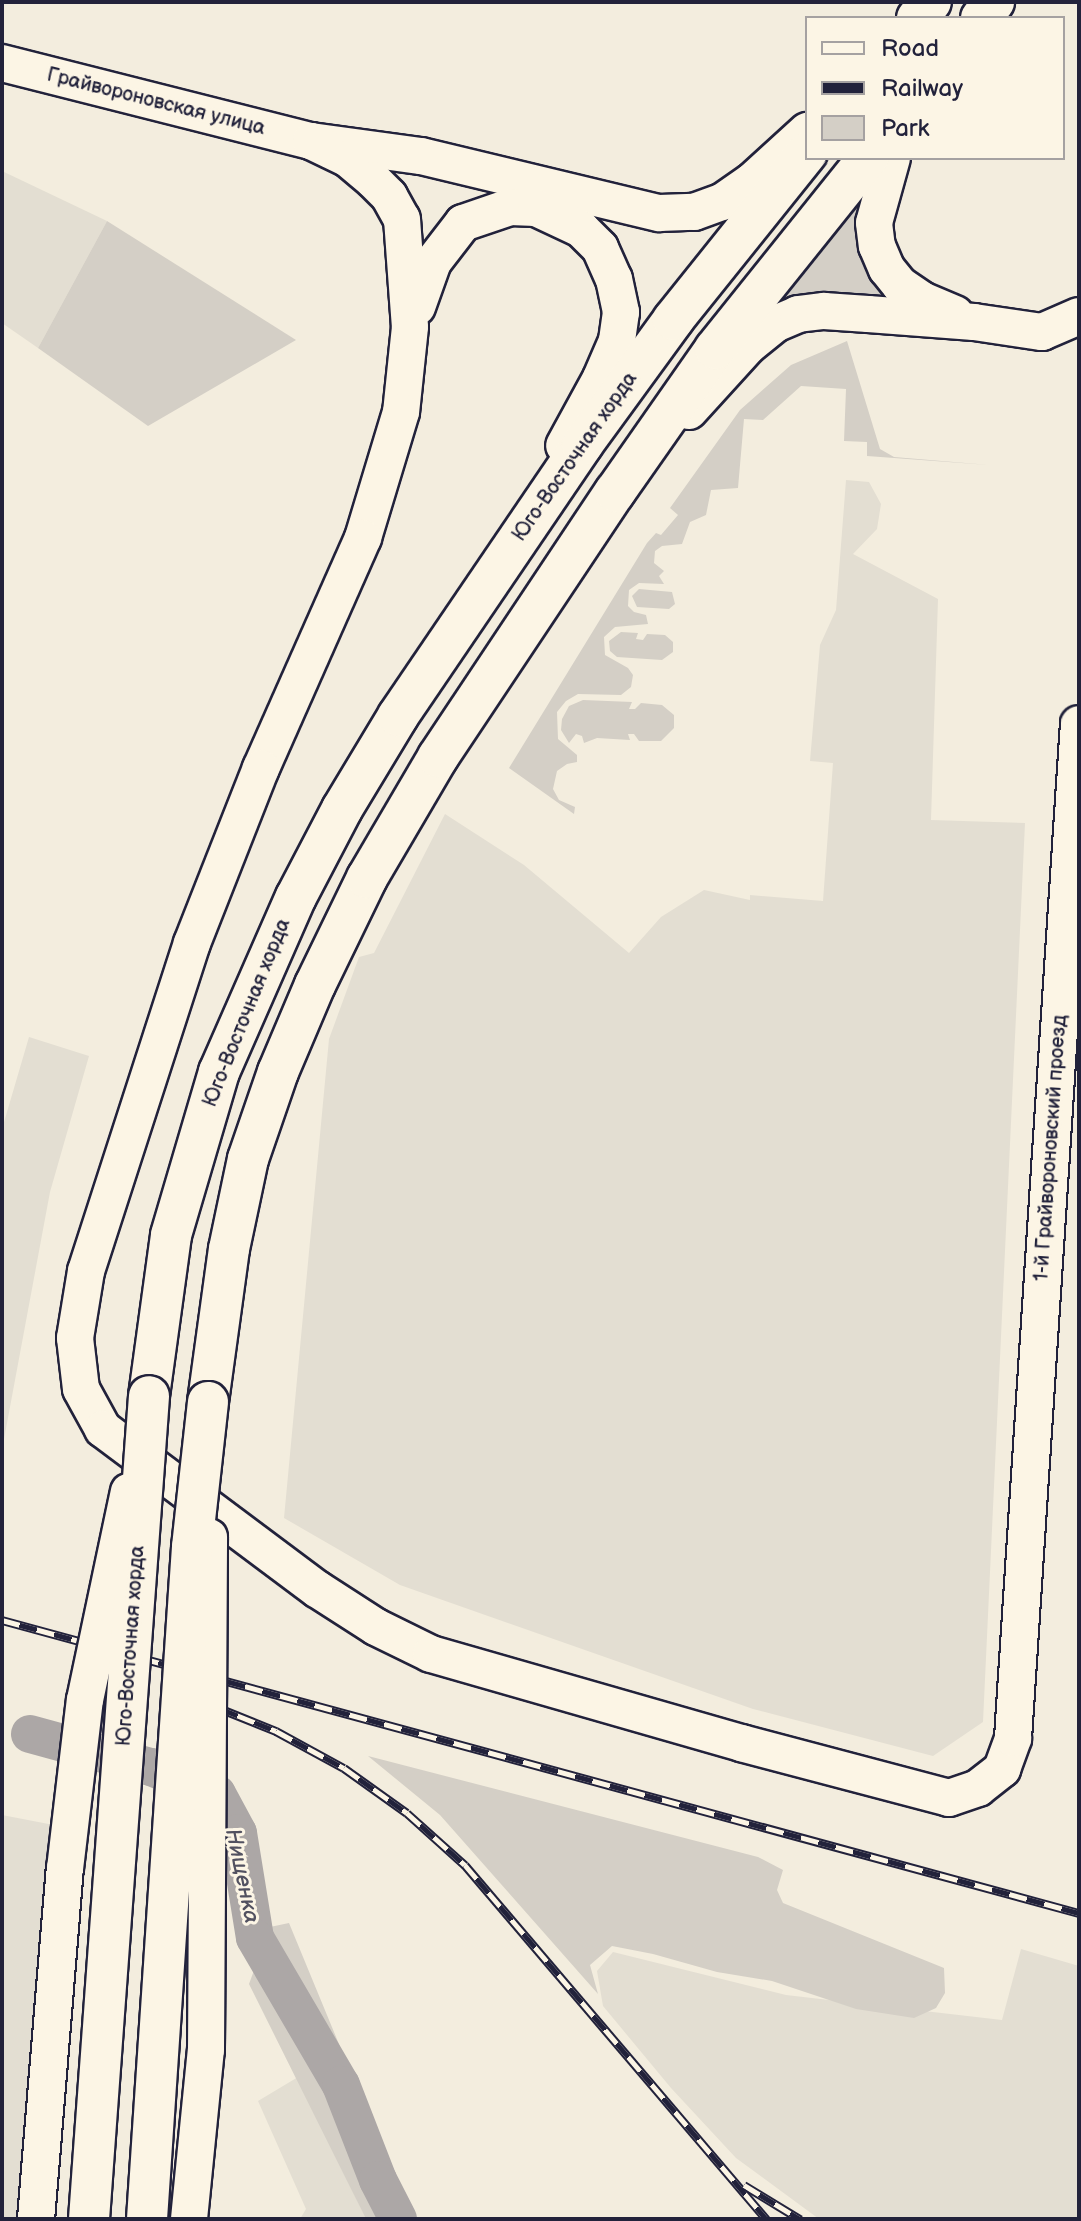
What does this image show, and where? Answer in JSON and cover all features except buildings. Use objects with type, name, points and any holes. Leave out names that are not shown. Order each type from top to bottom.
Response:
[{"type":"main road","name":"Грайвороновская улица","points":[[2,63],[311,141]]},
{"type":"main road","points":[[311,141],[421,156],[659,213],[694,212],[722,202],[751,182],[805,133]]},
{"type":"main road","points":[[311,141],[348,159],[373,180],[389,196],[402,219],[410,327]]},
{"type":"main road","name":"Юго-Восточная хорда","points":[[89,2219],[149,1396],[171,1235],[219,1072],[252,993],[342,809],[488,582],[673,320],[805,155]]},
{"type":"main road","points":[[147,2219],[192,1547],[208,1402],[229,1249],[248,1159],[278,1072],[315,985],[367,878],[438,757],[615,492],[715,349],[866,160]]},
{"type":"main road","points":[[891,160],[874,223],[877,246],[887,269],[900,285],[922,300],[974,322]]},
{"type":"main road","points":[[410,327],[433,262],[446,241],[463,223],[486,212],[510,207],[536,208],[559,216],[581,229],[600,248],[614,279],[621,312],[617,341],[601,378],[488,582]]},
{"type":"main road","points":[[615,492],[748,346],[775,324],[798,314],[824,311],[974,322],[1042,332],[1079,316]]},
{"type":"main road","name":"1-й Грайвороновский проезд","points":[[410,327],[401,412],[363,538],[261,768],[192,943],[86,1271],[75,1338],[81,1389],[103,1429],[317,1589],[376,1627],[431,1654],[741,1743],[949,1798],[978,1788],[1002,1769],[1013,1738],[1079,724]]},
{"type":"main road","points":[[36,2219],[65,1869],[85,1700],[149,1396]]},
{"type":"main road","points":[[189,2219],[206,2050],[210,1765],[208,1402]]},
{"type":"shaded area","points":[[2,171],[107,221],[38,348],[2,323]]},
{"type":"shaded area","points":[[846,480],[869,482],[881,504],[877,529],[853,554],[938,599],[931,820],[1025,823],[983,1722],[933,1756],[753,1709],[400,1585],[284,1518],[329,1039],[359,957],[374,953],[445,814],[524,865],[629,953],[661,917],[704,890],[750,900],[750,895],[823,901],[833,763],[810,761],[820,645],[836,610]]},
{"type":"shaded area","points":[[29,1037],[89,1056],[50,1192],[2,1450],[2,1129]]},
{"type":"shaded area","points":[[2,1815],[59,1826],[17,2219],[2,2219]]},
{"type":"shaded area","points":[[1021,1949],[1079,1966],[1079,2219],[819,2219],[736,2158],[671,2088],[603,2006],[597,1971],[613,1952],[786,1995],[1002,2020]]},
{"type":"shaded area","points":[[298,2077],[366,2219],[300,2219],[306,2209],[258,2101]]},
{"type":"green space","points":[[864,198],[900,302],[772,314]]},
{"type":"green space","points":[[107,221],[296,340],[148,426],[38,348]]},
{"type":"green space","points":[[847,341],[880,449],[894,457],[989,465],[867,456],[867,442],[844,441],[846,389],[801,386],[763,420],[744,419],[738,488],[711,490],[706,515],[690,522],[682,544],[662,546],[655,551],[654,563],[664,571],[659,576],[664,584],[639,583],[629,590],[628,606],[634,612],[646,615],[648,624],[615,627],[604,637],[605,655],[628,668],[633,675],[631,687],[621,695],[578,694],[566,701],[557,712],[558,739],[577,755],[577,762],[557,771],[553,789],[559,800],[575,807],[574,814],[509,768],[647,543],[656,533],[661,535],[678,515],[670,508],[740,410],[791,365]]},
{"type":"green space","points":[[639,589],[672,592],[675,604],[669,609],[637,607],[632,596]]},
{"type":"green space","points":[[621,632],[638,633],[636,639],[643,640],[647,634],[665,635],[673,642],[673,652],[662,660],[617,657],[610,651],[609,641]]},
{"type":"green space","points":[[583,700],[632,702],[629,709],[635,709],[641,703],[662,705],[674,715],[674,728],[661,741],[639,741],[634,734],[628,734],[630,740],[597,738],[584,743],[582,736],[576,734],[569,743],[561,730],[562,719],[569,706]]},
{"type":"green space","points":[[368,1756],[758,1857],[783,1870],[777,1890],[783,1903],[944,1968],[945,1993],[936,2008],[914,2018],[856,2009],[772,1981],[717,1972],[612,1946],[590,1965],[598,1994],[440,1815]]},
{"type":"green space","points":[[289,1923],[414,2219],[366,2219],[249,1984],[270,1927]]},
{"type":"waterway","name":"Нищенка","points":[[30,1734],[151,1767],[217,1794],[238,1833],[255,1938],[341,2085],[378,2180],[398,2219]]},
{"type":"railway","points":[[2,1620],[1079,1913]]},
{"type":"railway","points":[[204,1702],[276,1731],[344,1768],[407,1813],[465,1865],[766,2219]]},
{"type":"railway","points":[[744,2185],[800,2219]]}]
